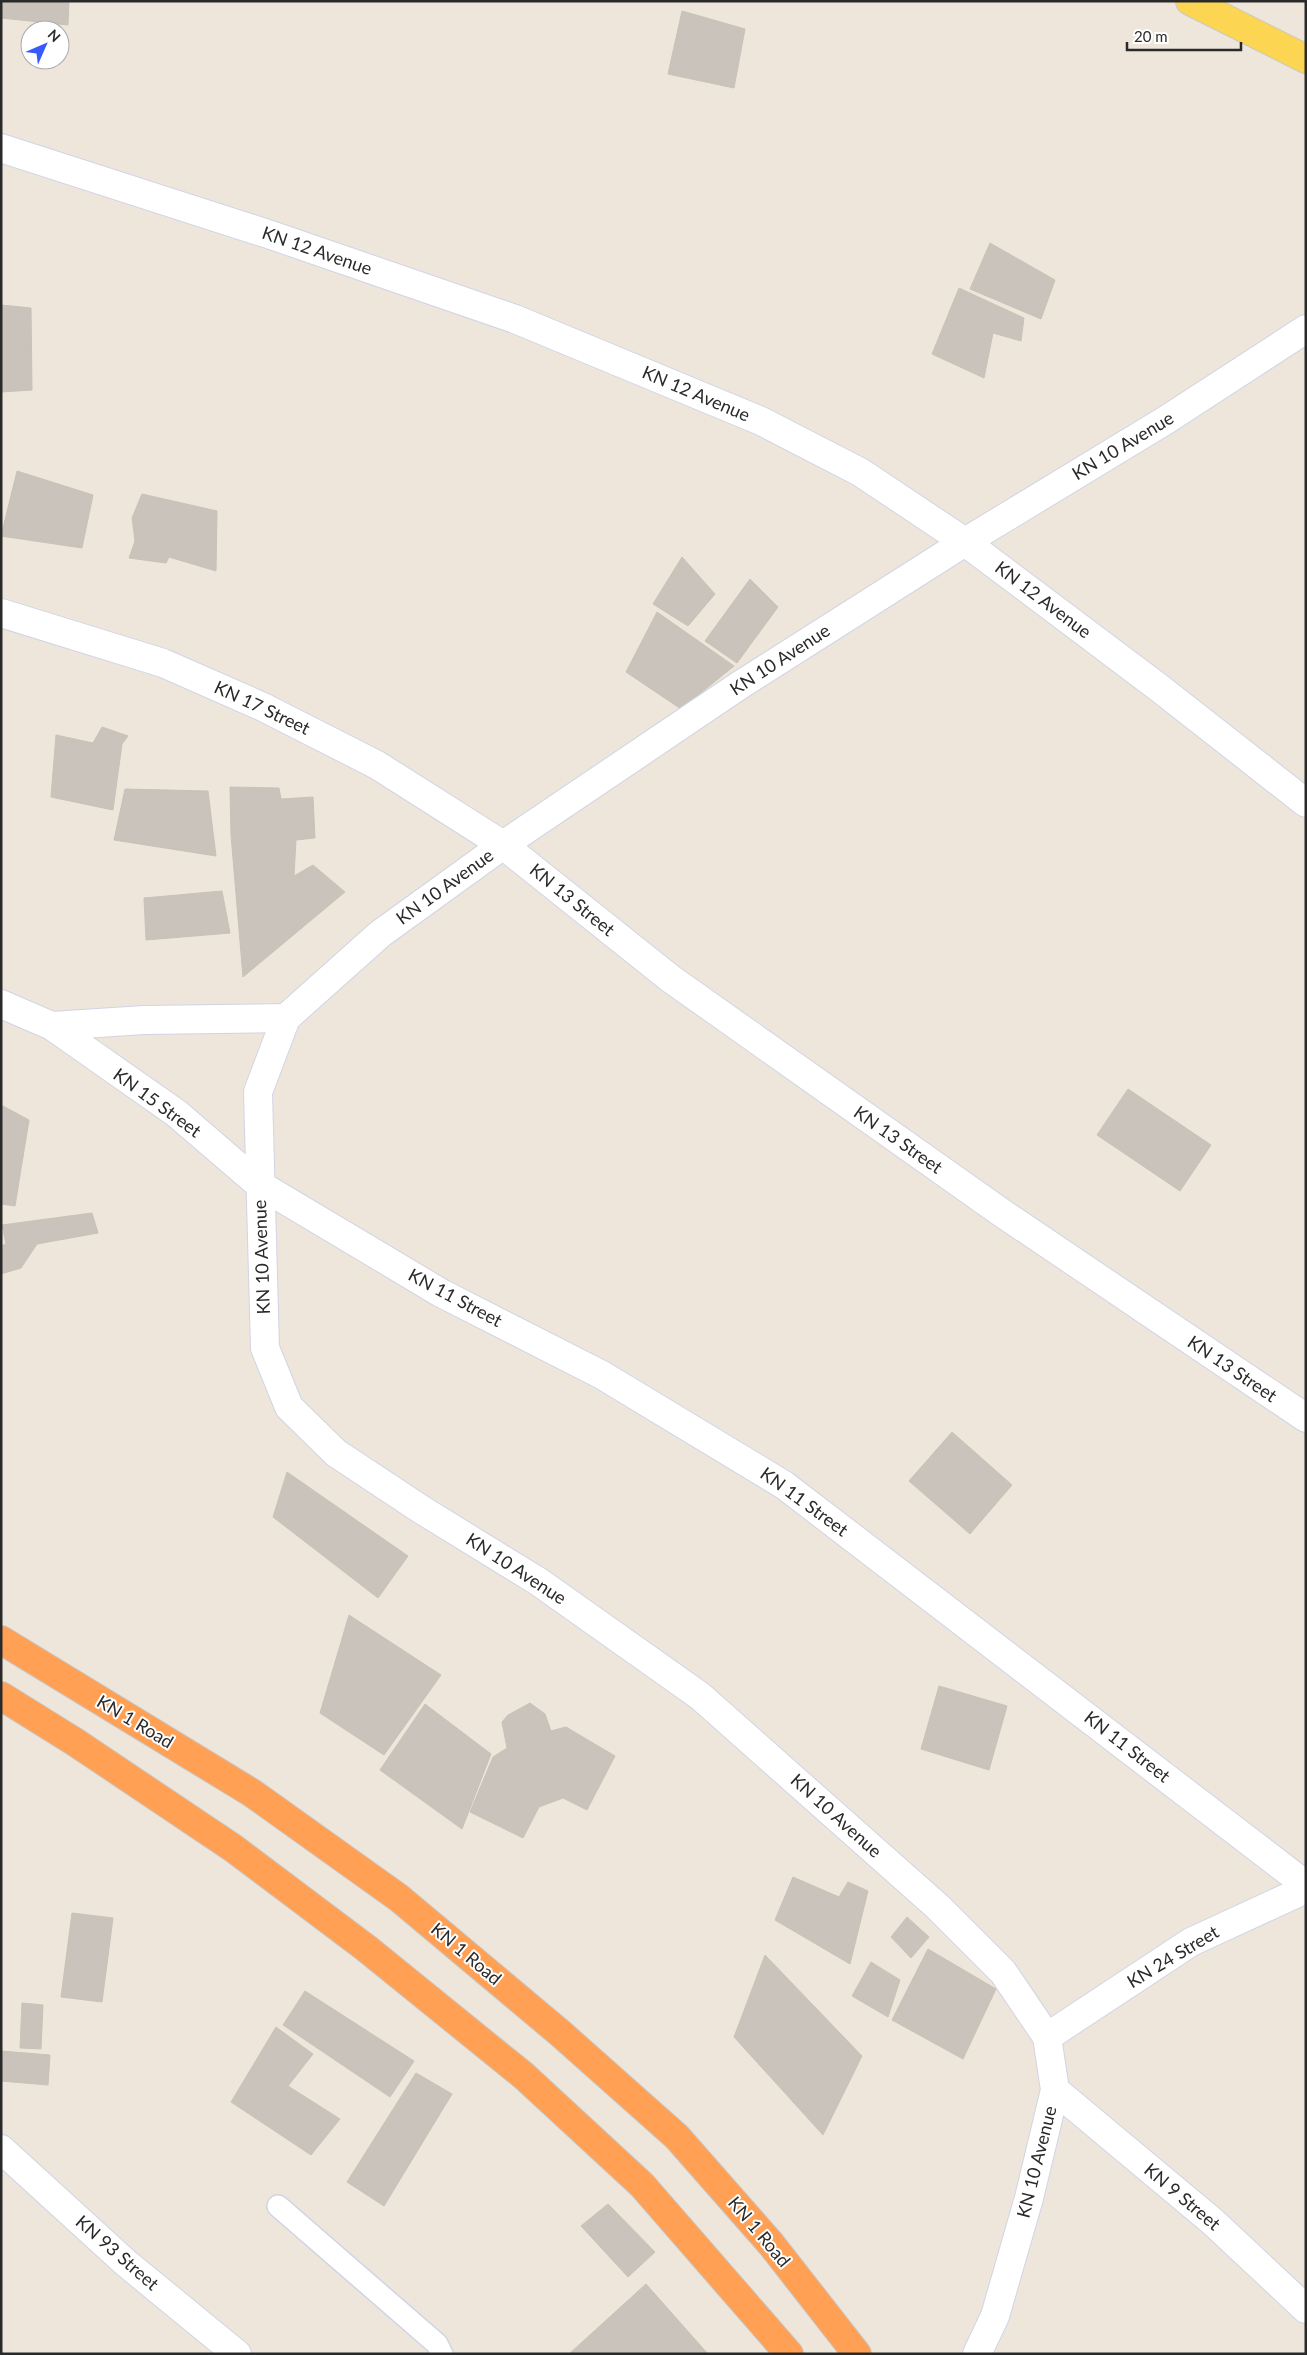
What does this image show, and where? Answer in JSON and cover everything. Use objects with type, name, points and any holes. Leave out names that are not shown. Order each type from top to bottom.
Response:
[{"type":"highway","name":"KN 1 Road","points":[[1,1640],[252,1793],[414,1910],[560,2033],[676,2137],[771,2244],[857,2354]]},
{"type":"highway","points":[[1,1696],[75,1742],[233,1848],[366,1948],[524,2076],[642,2185],[789,2354]]},
{"type":"main road","points":[[1190,1],[1306,59]]},
{"type":"street","name":"KN 12 Avenue","points":[[1,148],[271,235],[515,319],[761,421],[860,472],[965,542],[1158,687],[1306,803]]},
{"type":"street","name":"KN 10 Avenue","points":[[977,2354],[995,2316],[1029,2198],[1055,2090],[1047,2037],[1003,1972],[938,1907],[700,1696],[539,1582],[422,1510],[336,1452],[289,1407],[264,1348],[258,1092],[286,1018],[380,934],[503,845],[740,685],[965,542],[1166,420],[1306,329]]},
{"type":"street","name":"KN 17 Street","points":[[1,613],[163,663],[264,707],[377,765],[503,845]]},
{"type":"street","name":"KN 13 Street","points":[[503,845],[671,979],[1002,1213],[1306,1418]]},
{"type":"street","name":"KN 15 Street","points":[[1,1004],[52,1026],[176,1113],[260,1185]]},
{"type":"street","name":"KN 15 Street","points":[[52,1026],[144,1020],[286,1018]]},
{"type":"street","name":"KN 11 Street","points":[[260,1185],[441,1293],[602,1375],[784,1485],[1306,1887]]},
{"type":"street","name":"KN 24 Street","points":[[1047,2037],[1191,1942],[1306,1887]]},
{"type":"street","name":"KN 9 Street","points":[[1055,2090],[1213,2222],[1306,2309]]},
{"type":"street","name":"KN 93 Street","points":[[1,2149],[126,2263],[236,2354]]},
{"type":"lane","points":[[278,2206],[437,2344],[442,2354]]},
{"type":"building","points":[[1,1],[69,1],[68,20],[1,18]]},
{"type":"building","points":[[682,11],[745,29],[734,88],[668,74]]},
{"type":"building","points":[[990,243],[1055,280],[1041,319],[970,289]]},
{"type":"building","points":[[959,288],[1024,318],[1021,341],[993,333],[984,378],[932,354]]},
{"type":"building","points":[[1,305],[31,308],[32,390],[1,392]]},
{"type":"building","points":[[17,471],[93,495],[82,548],[1,536]]},
{"type":"building","points":[[142,494],[217,511],[216,571],[169,557],[166,563],[129,558],[135,541],[132,518]]},
{"type":"building","points":[[682,557],[715,594],[688,626],[653,604]]},
{"type":"building","points":[[750,579],[778,607],[737,663],[705,641]]},
{"type":"building","points":[[657,612],[734,666],[681,709],[626,672]]},
{"type":"building","points":[[102,727],[128,736],[122,744],[113,810],[51,797],[56,735],[93,743]]},
{"type":"building","points":[[230,787],[279,788],[281,799],[313,797],[315,838],[296,840],[294,876],[313,865],[345,892],[243,977],[231,835]]},
{"type":"building","points":[[125,789],[208,791],[216,856],[114,840]]},
{"type":"building","points":[[222,891],[230,933],[146,940],[144,898]]},
{"type":"building","points":[[1128,1089],[1211,1145],[1180,1191],[1097,1135]]},
{"type":"building","points":[[1,1105],[29,1120],[15,1206],[1,1204]]},
{"type":"building","points":[[92,1213],[98,1233],[37,1244],[21,1268],[1,1274],[1,1246],[6,1244],[2,1225]]},
{"type":"building","points":[[952,1432],[1012,1485],[970,1534],[909,1481]]},
{"type":"building","points":[[287,1472],[408,1556],[378,1598],[273,1517]]},
{"type":"building","points":[[349,1615],[441,1675],[384,1755],[320,1713]]},
{"type":"building","points":[[939,1686],[1007,1706],[989,1770],[921,1749]]},
{"type":"building","points":[[530,1703],[545,1714],[551,1731],[566,1727],[615,1756],[587,1810],[563,1798],[539,1807],[523,1838],[470,1812],[493,1757],[507,1748],[502,1722],[508,1715]]},
{"type":"building","points":[[425,1704],[491,1754],[462,1829],[380,1770]]},
{"type":"building","points":[[793,1877],[839,1897],[848,1882],[868,1891],[850,1964],[775,1920]]},
{"type":"building","points":[[72,1913],[113,1918],[102,2002],[61,1997]]},
{"type":"building","points":[[907,1917],[929,1937],[911,1958],[891,1937]]},
{"type":"building","points":[[928,1949],[996,1989],[963,2059],[892,2020]]},
{"type":"building","points":[[765,1955],[862,2056],[823,2135],[734,2037]]},
{"type":"building","points":[[871,1962],[900,1980],[888,2017],[852,1996]]},
{"type":"building","points":[[305,1991],[414,2061],[390,2097],[283,2025]]},
{"type":"building","points":[[22,2003],[43,2005],[41,2049],[20,2048]]},
{"type":"building","points":[[276,2027],[313,2054],[288,2086],[340,2119],[311,2155],[231,2102]]},
{"type":"building","points":[[1,2051],[50,2055],[48,2085],[1,2081]]},
{"type":"building","points":[[416,2073],[452,2094],[384,2206],[347,2182]]},
{"type":"building","points":[[608,2204],[655,2252],[628,2277],[581,2226]]},
{"type":"building","points":[[646,2284],[708,2354],[569,2354]]}]
